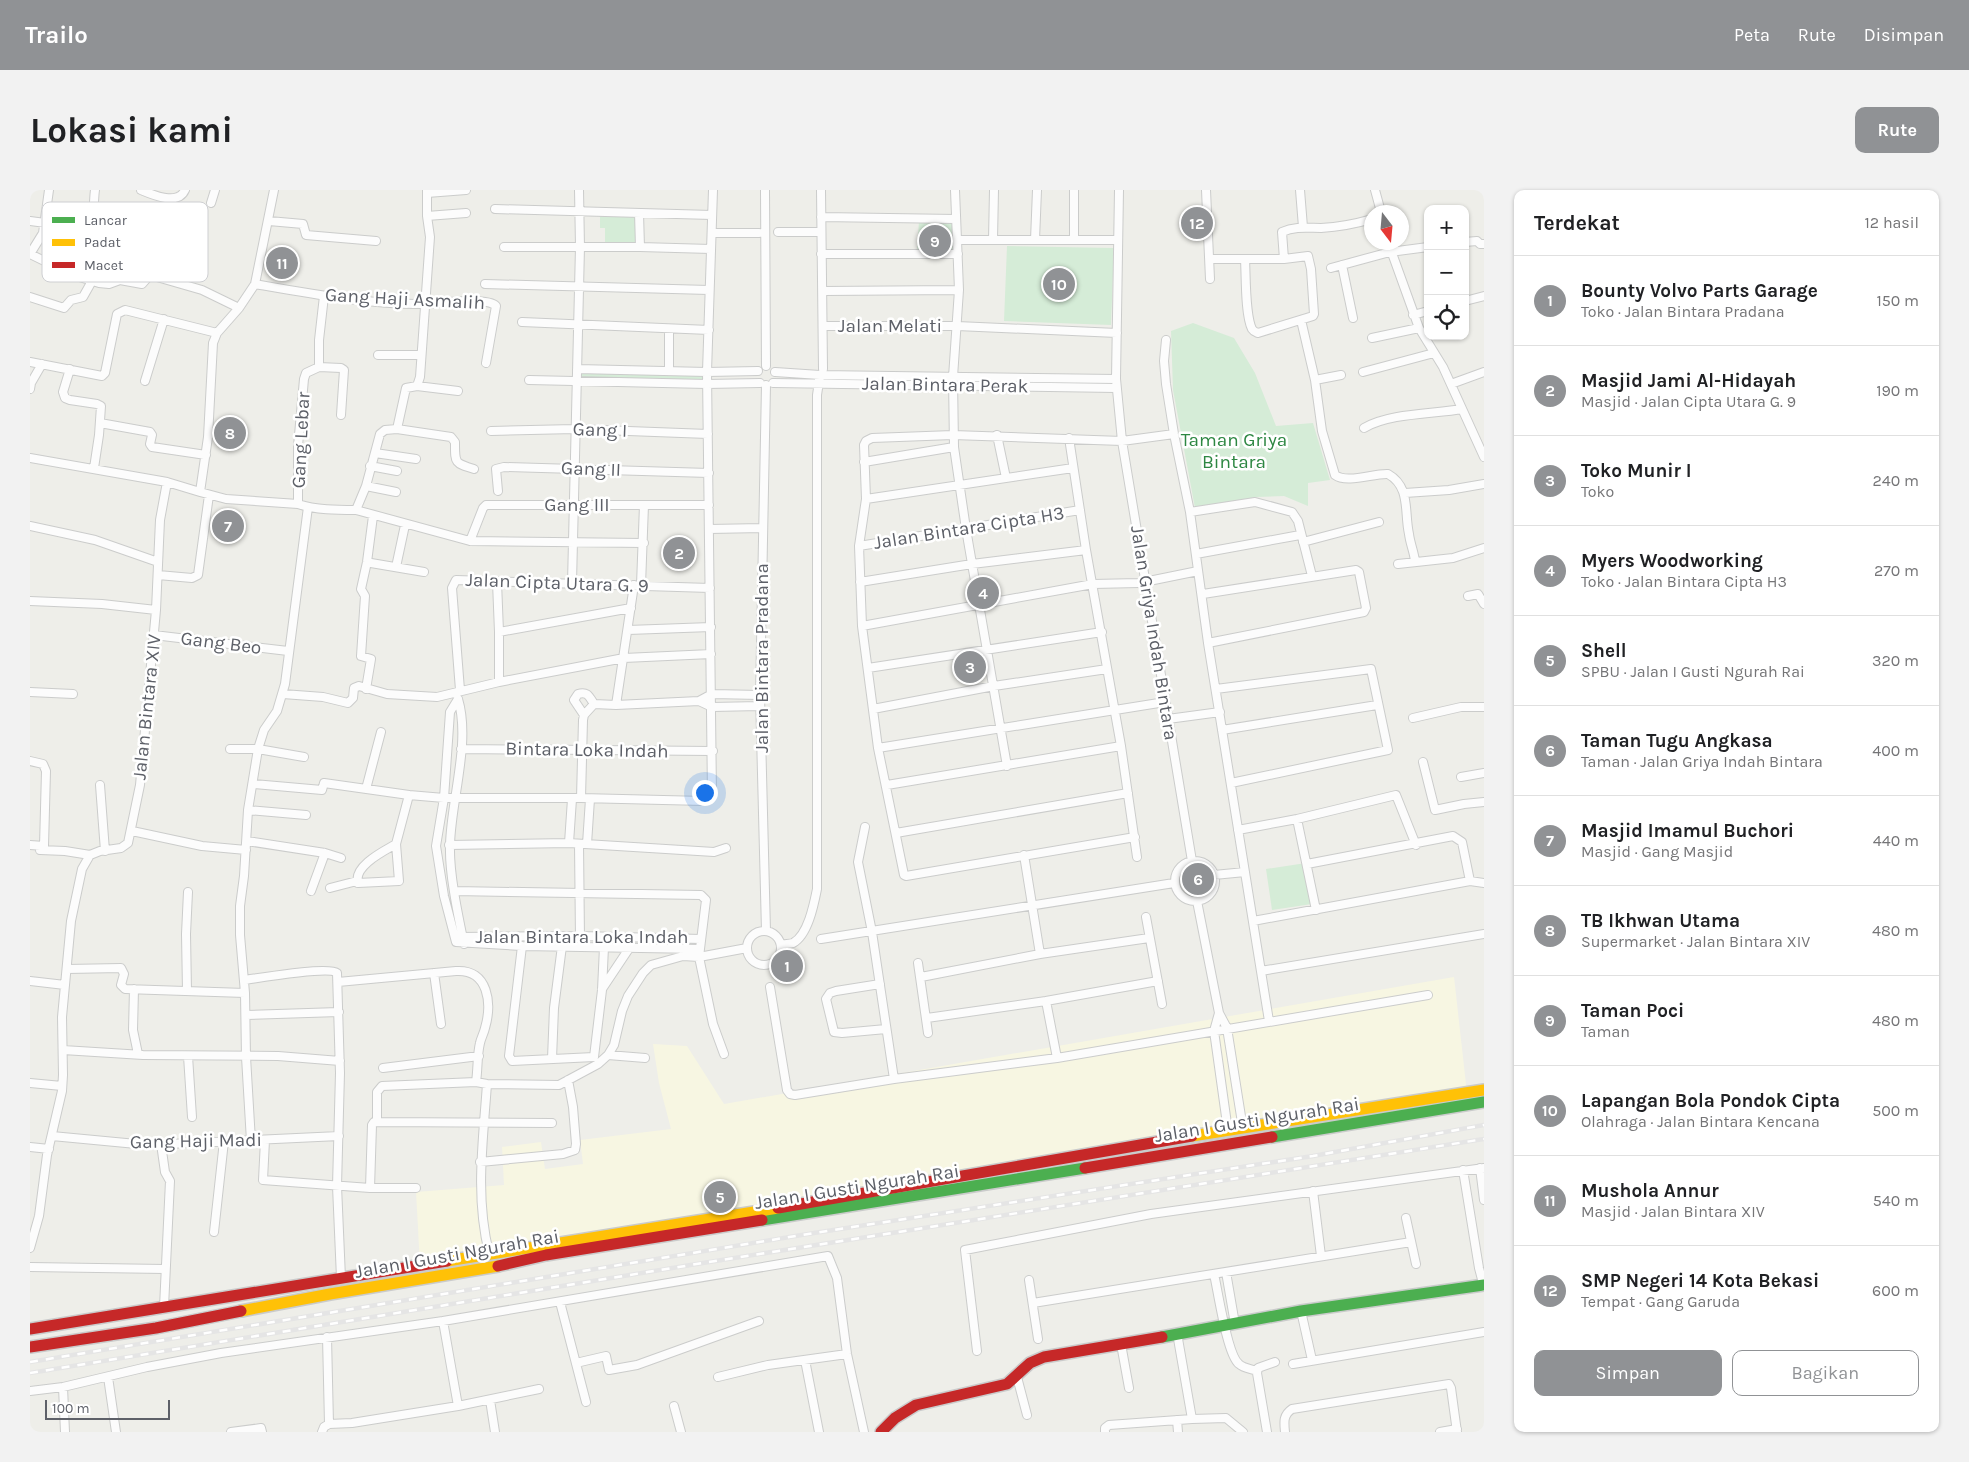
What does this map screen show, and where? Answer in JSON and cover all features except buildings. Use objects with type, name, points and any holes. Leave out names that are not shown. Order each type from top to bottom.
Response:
[{"type":"main road","name":"Jalan I Gusti Ngurah Rai","points":[[30,1329],[276,1290],[489,1253],[1137,1158],[1484,1090]]},
{"type":"main road","name":"Jalan I Gusti Ngurah Rai","points":[[30,1347],[156,1328],[330,1294],[509,1264],[546,1255],[844,1202],[1136,1145],[1228,1131],[1484,1102]]},
{"type":"main road","points":[[1136,1145],[1137,1158]]},
{"type":"main road","points":[[881,1432],[896,1418],[916,1405],[1007,1384],[1017,1378],[1028,1364],[1036,1360],[1068,1352],[1098,1349],[1301,1311],[1483,1286]]},
{"type":"main road","points":[[156,1328],[164,1307]]},
{"type":"street","points":[[141,190],[166,198],[178,198],[182,196],[184,190]]},
{"type":"street","points":[[211,203],[215,190]]},
{"type":"street","points":[[200,492],[206,455],[212,343],[256,284],[274,190]]},
{"type":"street","points":[[417,386],[420,378],[430,238],[427,216],[427,192],[466,190]]},
{"type":"street","points":[[572,583],[580,247],[578,190]]},
{"type":"street","points":[[253,784],[322,790],[324,783],[444,798],[709,800],[713,791],[707,372],[713,190]]},
{"type":"street","points":[[765,190],[766,366]]},
{"type":"street","points":[[780,944],[794,942],[805,929],[813,909],[817,889],[817,395],[821,376],[824,326],[820,232],[821,190]]},
{"type":"street","points":[[955,190],[959,290],[953,381],[954,447],[966,529],[1002,727],[1007,766]]},
{"type":"street","points":[[994,190],[994,240]]},
{"type":"street","points":[[1035,240],[1037,190]]},
{"type":"street","points":[[1074,190],[1074,240]]},
{"type":"street","name":"Jalan Griya Indah Bintara","points":[[1119,190],[1116,388],[1122,441],[1192,861]]},
{"type":"street","points":[[1206,190],[1210,279]]},
{"type":"street","points":[[1300,190],[1303,227]]},
{"type":"street","points":[[1375,190],[1379,205]]},
{"type":"street","points":[[495,209],[712,215]]},
{"type":"street","points":[[427,216],[466,213]]},
{"type":"street","points":[[639,213],[640,247]]},
{"type":"street","points":[[821,217],[956,219]]},
{"type":"street","points":[[269,221],[303,224],[306,235],[376,242]]},
{"type":"street","points":[[1284,259],[1282,232],[1303,227],[1338,226],[1364,221]]},
{"type":"street","points":[[712,232],[759,233]]},
{"type":"street","points":[[778,232],[820,232]]},
{"type":"street","points":[[42,235],[30,254],[42,259]]},
{"type":"street","points":[[957,240],[1118,240]]},
{"type":"street","points":[[1469,242],[1476,241],[1484,244]]},
{"type":"street","points":[[504,248],[640,247],[711,249]]},
{"type":"street","points":[[1331,268],[1390,252],[1424,248]]},
{"type":"street","points":[[1390,252],[1413,315],[1482,445],[1484,457]]},
{"type":"street","points":[[821,254],[958,254]]},
{"type":"street","points":[[1210,259],[1245,260],[1309,257],[1313,316],[1258,333],[1255,332],[1252,328],[1248,308],[1245,260]]},
{"type":"street","points":[[1342,265],[1353,318]]},
{"type":"street","points":[[30,297],[64,308],[70,300],[81,298],[91,282]]},
{"type":"street","points":[[98,282],[109,284],[114,282]]},
{"type":"street","points":[[131,282],[142,284],[144,282]]},
{"type":"street","points":[[172,282],[202,290],[239,308]]},
{"type":"street","name":"Gang Haji Asmalih","points":[[256,284],[324,296],[425,304],[471,302],[496,304],[493,333],[486,363]]},
{"type":"street","points":[[485,284],[578,288],[709,290]]},
{"type":"street","points":[[823,291],[959,290]]},
{"type":"street","name":"Gang Lebar","points":[[298,504],[298,446],[304,379],[306,373],[320,367],[319,340],[324,296]]},
{"type":"street","points":[[1469,300],[1484,296]]},
{"type":"street","points":[[30,362],[102,376],[105,373],[117,314],[125,310],[217,334]]},
{"type":"street","points":[[1413,315],[1424,312]]},
{"type":"street","points":[[145,381],[164,320]]},
{"type":"street","points":[[1301,320],[1315,380],[1322,430],[1335,475],[1338,477],[1357,478],[1388,474],[1399,482],[1405,493],[1409,535],[1416,561]]},
{"type":"street","points":[[522,322],[708,330]]},
{"type":"street","name":"Jalan Melati","points":[[824,326],[957,326],[1117,333]]},
{"type":"street","points":[[1372,338],[1419,328]]},
{"type":"street","points":[[668,371],[669,329]]},
{"type":"street","points":[[1166,340],[1164,372],[1190,512],[1208,644],[1269,1021]]},
{"type":"street","points":[[1363,372],[1434,353]]},
{"type":"street","points":[[378,355],[421,355]]},
{"type":"street","points":[[30,389],[31,383],[42,364]]},
{"type":"street","points":[[577,369],[707,372],[758,370],[766,366],[773,368],[776,378],[766,384],[757,378],[758,370]]},
{"type":"street","points":[[320,367],[341,368],[344,370],[341,416]]},
{"type":"street","points":[[70,369],[65,385],[64,398],[101,406],[94,468]]},
{"type":"street","name":"Jalan Bintara Perak","points":[[775,372],[821,376],[953,381],[1026,382],[1116,379]]},
{"type":"street","points":[[1451,384],[1484,372]]},
{"type":"street","points":[[1315,380],[1341,375]]},
{"type":"street","name":"Jalan Bintara Perak","points":[[529,380],[766,384],[821,376]]},
{"type":"street","name":"Jalan Bintara Perak","points":[[1026,382],[1116,388]]},
{"type":"street","name":"Jalan Bintara Pradana","points":[[766,384],[760,695],[766,931]]},
{"type":"street","points":[[396,429],[406,388],[417,386],[458,391]]},
{"type":"street","points":[[1364,428],[1395,418],[1462,409]]},
{"type":"street","points":[[100,423],[150,432],[152,435],[150,443],[152,447],[206,455]]},
{"type":"street","points":[[356,510],[366,486],[380,434],[386,430],[396,429],[451,437],[455,442],[455,460],[458,464],[474,469]]},
{"type":"street","name":"Gang I","points":[[491,431],[575,429],[708,434]]},
{"type":"street","points":[[1135,837],[906,876],[902,872],[887,785],[878,748],[862,626],[859,546],[866,499],[864,445],[869,439],[953,434],[1122,441],[1174,434]]},
{"type":"street","points":[[997,435],[1006,478]]},
{"type":"street","points":[[1068,438],[1086,550],[1102,632],[1138,857]]},
{"type":"street","points":[[864,462],[954,447]]},
{"type":"street","points":[[375,453],[416,459]]},
{"type":"street","points":[[30,458],[167,482],[226,499],[356,510],[405,525],[470,541],[644,543]]},
{"type":"street","points":[[370,466],[397,471]]},
{"type":"street","name":"Gang II","points":[[498,491],[495,472],[497,468],[574,468],[709,473]]},
{"type":"street","points":[[866,499],[1073,468]]},
{"type":"street","name":"Jalan Bintara XIV","points":[[132,831],[140,785],[156,610],[160,520],[167,482]]},
{"type":"street","points":[[1405,493],[1449,490],[1484,484]]},
{"type":"street","points":[[366,486],[396,492]]},
{"type":"street","points":[[158,576],[192,578],[198,575],[209,495]]},
{"type":"street","points":[[1190,512],[1247,503],[1262,503],[1292,512],[1298,521],[1312,576]]},
{"type":"street","name":"Gang III","points":[[470,541],[486,504],[709,506]]},
{"type":"street","points":[[616,705],[631,608],[638,585],[644,543],[644,505]]},
{"type":"street","points":[[251,1141],[246,1057],[246,993],[240,935],[240,906],[248,810],[258,749],[264,730],[277,711],[283,694],[308,507]]},
{"type":"street","name":"Jalan Bintara Cipta H3","points":[[859,546],[1080,510]]},
{"type":"street","points":[[366,689],[371,659],[361,656],[365,596],[361,589],[367,562],[373,516]]},
{"type":"street","points":[[1196,554],[1302,538],[1379,522]]},
{"type":"street","points":[[396,567],[405,525]]},
{"type":"street","points":[[30,526],[95,540],[158,562]]},
{"type":"street","points":[[710,529],[764,528]]},
{"type":"street","points":[[1398,564],[1453,558],[1484,548]]},
{"type":"street","points":[[860,582],[972,564],[1086,550]]},
{"type":"street","points":[[371,563],[424,572]]},
{"type":"street","points":[[1202,594],[1356,570],[1359,572],[1366,610],[1364,612],[1208,644]]},
{"type":"street","points":[[862,626],[1093,584],[1146,582],[1198,571]]},
{"type":"street","name":"Jalan Cipta Utara G. 9","points":[[460,690],[452,588],[454,582],[459,579],[497,582],[710,588]]},
{"type":"street","points":[[497,582],[500,632],[499,682]]},
{"type":"street","points":[[1468,596],[1478,594],[1484,604]]},
{"type":"street","points":[[30,601],[102,604],[156,610]]},
{"type":"street","points":[[500,632],[631,608]]},
{"type":"street","points":[[628,630],[711,627]]},
{"type":"street","points":[[868,668],[987,648],[1102,632]]},
{"type":"street","name":"Gang Beo","points":[[154,635],[288,651]]},
{"type":"street","points":[[283,694],[323,697],[348,703],[353,698],[355,687],[387,694],[438,697],[460,690],[624,658],[711,654]]},
{"type":"street","points":[[1216,689],[1371,668],[1377,705],[1388,750],[1231,783]]},
{"type":"street","points":[[873,709],[994,686],[1107,669]]},
{"type":"street","points":[[30,692],[73,694]]},
{"type":"street","points":[[584,714],[576,704],[575,697],[578,694],[587,693],[594,704]]},
{"type":"street","points":[[581,798],[584,714],[594,704],[616,705],[699,701],[712,694],[760,695]]},
{"type":"street","name":"Jalan Bintara Loka Indah","points":[[458,699],[462,713],[461,749],[450,845],[460,939],[444,896],[436,849],[444,798],[450,712],[458,699]]},
{"type":"street","points":[[699,701],[712,707],[760,706]]},
{"type":"street","points":[[878,748],[1165,702]]},
{"type":"street","points":[[1222,730],[1377,705]]},
{"type":"street","points":[[1413,718],[1461,707],[1484,707]]},
{"type":"street","points":[[1168,719],[1220,712]]},
{"type":"street","points":[[366,789],[381,732]]},
{"type":"street","points":[[887,785],[1121,746]]},
{"type":"street","points":[[230,749],[258,749],[304,757]]},
{"type":"street","name":"Bintara Loka Indah","points":[[461,749],[712,751]]},
{"type":"street","points":[[30,761],[43,764],[46,770],[44,846],[30,846]]},
{"type":"street","points":[[1423,762],[1435,810],[1484,802]]},
{"type":"street","points":[[1461,777],[1484,773]]},
{"type":"street","points":[[100,785],[105,851]]},
{"type":"street","points":[[896,833],[1128,793]]},
{"type":"street","points":[[330,888],[357,881],[362,884],[400,881],[396,844],[408,795]]},
{"type":"street","points":[[1238,830],[1297,819],[1396,795],[1416,845]]},
{"type":"street","points":[[570,843],[572,799]]},
{"type":"street","points":[[580,946],[580,892],[583,844],[590,799]]},
{"type":"street","points":[[248,810],[306,815]]},
{"type":"street","points":[[1297,819],[1316,910]]},
{"type":"street","points":[[865,827],[858,862],[872,932],[894,1079]]},
{"type":"street","points":[[30,850],[65,851],[90,855],[125,846],[132,831],[202,846],[246,846],[325,853],[342,858]]},
{"type":"street","points":[[1307,864],[1416,845],[1448,837],[1458,838],[1462,842],[1470,881]]},
{"type":"street","points":[[450,845],[570,843],[714,852],[726,848]]},
{"type":"street","points":[[357,881],[357,876],[364,866],[377,854],[396,844]]},
{"type":"street","points":[[311,891],[325,853]]},
{"type":"street","points":[[30,1248],[39,1216],[49,1149],[59,1109],[62,1086],[62,1018],[71,921],[79,879],[90,855]]},
{"type":"street","points":[[1024,855],[1040,954]]},
{"type":"street","points":[[1192,861],[1206,864],[1214,875],[1214,889],[1210,895],[1197,901],[1185,899],[1176,890],[1174,883],[1174,877],[1181,866],[1192,861]]},
{"type":"street","points":[[1214,875],[1245,872]]},
{"type":"street","points":[[1253,921],[1470,881],[1484,884]]},
{"type":"street","points":[[821,940],[1033,904],[1174,883]]},
{"type":"street","points":[[454,891],[580,892],[704,896],[706,900],[700,953],[713,1024],[724,1054]]},
{"type":"street","points":[[187,991],[186,934],[188,892]]},
{"type":"street","points":[[1197,901],[1219,1013],[1227,1028],[1243,1130]]},
{"type":"street","points":[[1146,917],[1162,1004]]},
{"type":"street","points":[[766,931],[778,938],[780,944],[779,956],[776,960],[766,965],[752,961],[748,955],[747,948],[752,936],[766,931]]},
{"type":"street","points":[[1261,971],[1484,934]]},
{"type":"street","name":"Jalan Bintara Loka Indah","points":[[460,939],[580,936],[701,938]]},
{"type":"street","points":[[921,977],[1040,954],[1149,938]]},
{"type":"street","name":"Jalan Bintara Loka Indah","points":[[460,939],[522,946],[630,947],[700,953]]},
{"type":"street","points":[[522,946],[509,1056],[512,1061],[552,1058],[594,1058],[602,990],[604,947]]},
{"type":"street","points":[[552,1058],[554,1008],[562,946]]},
{"type":"street","points":[[602,990],[630,947]]},
{"type":"street","points":[[377,1122],[377,1092],[382,1086],[476,1082],[487,1084],[559,1085],[598,1064],[608,1055],[614,1046],[622,1011],[628,996],[651,965],[683,956],[747,948]]},
{"type":"street","points":[[918,963],[928,1033]]},
{"type":"street","points":[[67,969],[120,968],[124,974],[122,986],[125,989],[246,993]]},
{"type":"street","points":[[244,980],[332,970],[337,974],[340,1061],[337,1186],[341,1278]]},
{"type":"street","points":[[338,982],[466,971],[478,979],[485,987],[488,1010],[485,1029],[479,1044],[476,1082]]},
{"type":"street","points":[[434,973],[442,1024]]},
{"type":"street","points":[[30,980],[65,984]]},
{"type":"street","points":[[927,1018],[1046,1001],[1158,981]]},
{"type":"street","points":[[880,984],[836,991],[830,993],[826,999],[834,1032],[886,1029]]},
{"type":"street","points":[[770,987],[787,1090],[790,1094],[795,1095],[894,1079],[1057,1058],[1428,994]]},
{"type":"street","points":[[134,988],[133,1030],[138,1054]]},
{"type":"street","points":[[1046,1001],[1057,1058]]},
{"type":"street","points":[[246,1016],[339,1012]]},
{"type":"street","points":[[1219,1013],[1214,1031],[1228,1131]]},
{"type":"street","points":[[63,1050],[188,1056],[278,1056],[340,1061]]},
{"type":"street","points":[[608,1055],[645,1058]]},
{"type":"street","points":[[188,1056],[192,1117]]},
{"type":"street","points":[[384,1068],[479,1056]]},
{"type":"street","points":[[480,1162],[563,1154],[575,1150],[573,1107],[568,1080]]},
{"type":"street","points":[[30,1083],[62,1086]]},
{"type":"street","points":[[487,1084],[483,1152],[480,1162],[480,1187],[483,1228],[489,1253]]},
{"type":"street","points":[[1223,1096],[1236,1094]]},
{"type":"street","points":[[370,1188],[372,1125],[377,1122],[552,1123]]},
{"type":"street","name":"Gang Haji Madi","points":[[52,1136],[161,1144],[339,1136]]},
{"type":"street","points":[[265,1140],[263,1180],[370,1188],[416,1188]]},
{"type":"street","points":[[214,1232],[224,1141]]},
{"type":"street","points":[[161,1144],[165,1172],[170,1181],[164,1307]]},
{"type":"street","points":[[30,1147],[49,1149]]},
{"type":"street","points":[[977,1351],[965,1250],[1151,1214],[1482,1168],[1484,1200]]},
{"type":"street","points":[[1463,1170],[1483,1286]]},
{"type":"street","points":[[1313,1191],[1321,1256]]},
{"type":"street","points":[[1406,1218],[1416,1264]]},
{"type":"street","points":[[1033,1303],[1411,1242]]},
{"type":"street","points":[[30,1391],[63,1387],[147,1367],[222,1353],[443,1321],[828,1256],[837,1278],[847,1354],[864,1432]]},
{"type":"street","points":[[30,1267],[165,1269]]},
{"type":"street","points":[[1226,1272],[1230,1325],[1237,1363],[1257,1370]]},
{"type":"street","points":[[1214,1274],[1230,1325]]},
{"type":"street","points":[[1029,1280],[1038,1339]]},
{"type":"street","points":[[560,1302],[586,1402]]},
{"type":"street","points":[[1301,1311],[1312,1360]]},
{"type":"street","points":[[443,1321],[458,1406]]},
{"type":"street","points":[[576,1363],[606,1356],[609,1370],[637,1365],[759,1321]]},
{"type":"street","points":[[1293,1364],[1484,1332]]},
{"type":"street","points":[[1177,1333],[1192,1419]]},
{"type":"street","points":[[327,1337],[329,1424]]},
{"type":"street","points":[[1121,1344],[1129,1388]]},
{"type":"street","points":[[718,1378],[768,1365],[847,1354]]},
{"type":"street","points":[[805,1360],[819,1432]]},
{"type":"street","points":[[1267,1432],[1257,1370],[1261,1365],[1275,1362]]},
{"type":"street","points":[[108,1377],[116,1432]]},
{"type":"street","points":[[1017,1378],[1027,1415]]},
{"type":"street","points":[[1285,1432],[1284,1420],[1286,1414],[1292,1409],[1450,1385],[1457,1431],[1440,1432]]},
{"type":"street","points":[[63,1387],[65,1432]]},
{"type":"street","points":[[322,1432],[324,1427],[329,1424],[352,1423],[458,1406],[539,1389]]},
{"type":"street","points":[[490,1400],[495,1432]]},
{"type":"street","points":[[674,1406],[681,1432]]},
{"type":"street","points":[[1105,1432],[1105,1428],[1109,1425],[1226,1418],[1243,1432]]},
{"type":"street","points":[[1177,1420],[1178,1432]]},
{"type":"street","points":[[231,1432],[262,1428],[262,1432]]},
{"type":"shaded area","points":[[1454,977],[1467,1093],[420,1265],[416,1192],[504,1185],[502,1147],[541,1142],[545,1169],[583,1164],[580,1140],[671,1129],[659,1083],[653,1044],[687,1046],[724,1104]]},
{"type":"green space","points":[[600,215],[638,215],[639,244],[605,244],[605,228],[600,228]]},
{"type":"green space","points":[[919,221],[953,222],[953,253],[917,253]]},
{"type":"green space","points":[[1007,246],[1114,248],[1111,325],[1004,321]]},
{"type":"green space","name":"Taman Griya Bintara","points":[[1193,323],[1234,338],[1255,373],[1276,426],[1313,423],[1330,480],[1308,483],[1308,506],[1284,496],[1256,497],[1195,508],[1173,390],[1171,331]]},
{"type":"green space","points":[[578,372],[705,373],[706,382],[578,377]]},
{"type":"green space","points":[[1306,863],[1312,904],[1272,910],[1266,869]]},
{"type":"green space","points":[[1197,864],[1207,868],[1211,878],[1207,888],[1197,892],[1187,888],[1183,878],[1187,868]]},
{"type":"railway","points":[[30,1362],[814,1233],[1313,1156],[1484,1125]]},
{"type":"railway","points":[[30,1373],[703,1263],[1484,1139]]},
{"type":"traffic: fast","points":[[1272,1137],[1484,1102]]},
{"type":"traffic: fast","points":[[762,1220],[1085,1168]]},
{"type":"traffic: fast","points":[[1162,1337],[1301,1311],[1484,1285]]},
{"type":"traffic: slow","points":[[1192,1136],[1484,1090]]},
{"type":"traffic: slow","points":[[447,1261],[778,1208]]},
{"type":"traffic: slow","points":[[241,1311],[498,1266]]},
{"type":"traffic: jam","points":[[778,1208],[1192,1136]]},
{"type":"traffic: jam","points":[[1085,1168],[1272,1137]]},
{"type":"traffic: jam","points":[[498,1266],[546,1255],[762,1220]]},
{"type":"traffic: jam","points":[[30,1329],[447,1261]]},
{"type":"traffic: jam","points":[[30,1347],[156,1328],[241,1311]]},
{"type":"traffic: jam","points":[[881,1432],[895,1418],[916,1405],[1007,1384],[1030,1363],[1044,1357],[1162,1337]]},
{"type":"place","name":"SMP Negeri 14 Kota Bekasi","points":[[1197,223]]},
{"type":"place","name":"Taman Poci","points":[[935,241]]},
{"type":"place","name":"Mushola Annur","points":[[282,263]]},
{"type":"place","name":"Lapangan Bola Pondok Cipta","points":[[1059,284]]},
{"type":"place","name":"TB Ikhwan Utama","points":[[230,433]]},
{"type":"place","name":"Masjid Imamul Buchori","points":[[228,526]]},
{"type":"place","name":"Masjid Jami Al-Hidayah","points":[[679,553]]},
{"type":"place","name":"Myers Woodworking","points":[[983,593]]},
{"type":"place","name":"Toko Munir I","points":[[970,667]]},
{"type":"place","name":"Taman Tugu Angkasa","points":[[1198,879]]},
{"type":"place","name":"Bounty Volvo Parts Garage","points":[[787,966]]},
{"type":"place","name":"Shell","points":[[720,1197]]}]
